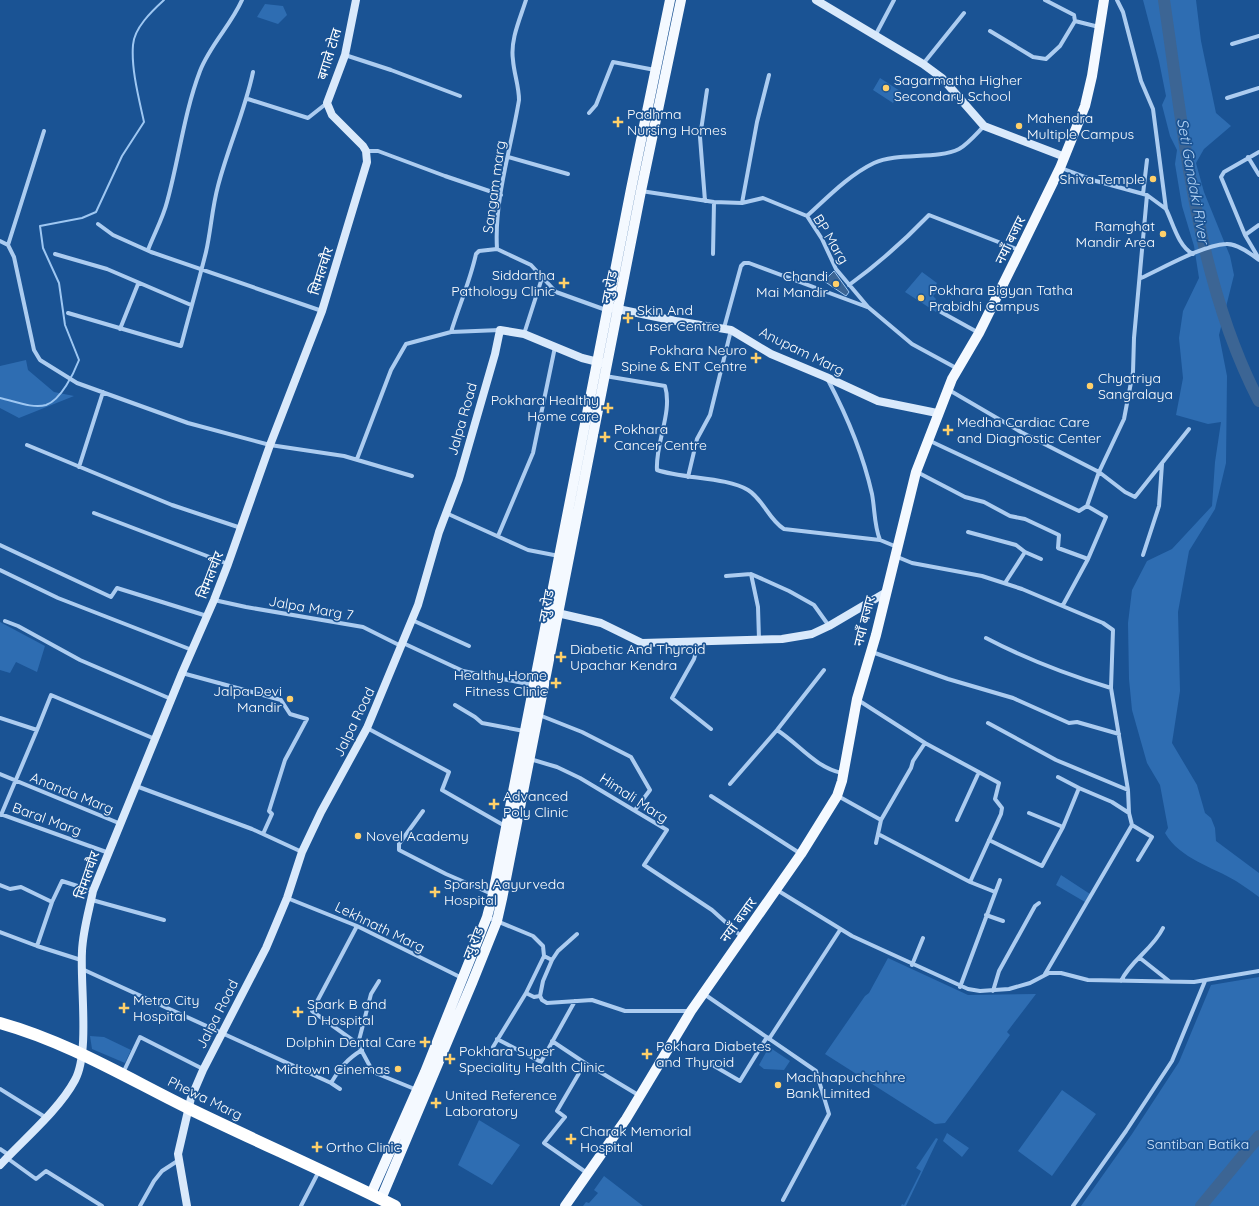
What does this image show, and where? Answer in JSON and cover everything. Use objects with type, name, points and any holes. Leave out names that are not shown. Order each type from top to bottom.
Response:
[{"type":"highway","name":"Phewa Marg","points":[[0,1023],[66,1046],[83,1056],[123,1073],[188,1108],[395,1206]]},
{"type":"main road","name":"बगाले टोल","points":[[327,103],[345,55],[356,0]]},
{"type":"main road","name":"न्यु रोड","points":[[376,1197],[417,1090],[487,917],[507,827],[524,731],[549,610],[564,557],[601,375],[613,310],[631,189],[670,0]]},
{"type":"main road","name":"न्यु रोड","points":[[613,310],[641,191],[681,0]]},
{"type":"main road","points":[[816,0],[923,64],[942,78],[984,126],[1065,157]]},
{"type":"main road","name":"नयाँ बजार","points":[[565,1206],[641,1096],[691,1011],[777,890],[837,796],[844,774],[857,699],[871,651],[916,472],[937,414],[949,390],[952,379],[979,333],[1065,157],[1085,106],[1092,76],[1104,0]]},
{"type":"main road","points":[[327,103],[332,114],[355,137],[366,151]]},
{"type":"main road","name":"सिमलचौर","points":[[83,1056],[82,965],[85,924],[93,891],[171,699],[214,600],[270,445],[322,310],[364,174],[367,162],[366,151]]},
{"type":"main road","name":"Anupam Marg","points":[[613,310],[728,329],[771,354],[878,401],[937,414]]},
{"type":"main road","points":[[500,330],[524,334],[603,363]]},
{"type":"main road","name":"Jalpa Road","points":[[187,1206],[180,1159],[180,1142],[187,1120],[188,1108],[203,1070],[266,948],[287,898],[302,852],[321,812],[367,728],[412,620],[424,589],[446,513],[459,479],[495,354],[500,330]]},
{"type":"main road","name":"न्यु रोड","points":[[376,1197],[497,921],[559,613],[564,557]]},
{"type":"main road","points":[[549,610],[601,623],[642,643],[759,639],[798,637],[812,634],[829,626],[885,593]]},
{"type":"main road","points":[[0,1165],[45,1117],[74,1081],[83,1056]]},
{"type":"street","points":[[148,250],[166,204],[200,70],[221,33],[235,16],[242,0]]},
{"type":"street","name":"Sangam marg","points":[[526,0],[515,33],[512,58],[514,71],[519,85],[519,100],[501,195],[497,249],[531,265],[556,292],[595,307],[613,310]]},
{"type":"street","points":[[875,36],[894,0]]},
{"type":"street","points":[[990,30],[1033,57],[1046,59],[1060,46],[1075,21],[1074,15],[1046,0]]},
{"type":"street","points":[[1117,0],[1123,12],[1141,81],[1153,109],[1166,209],[1181,243],[1187,251],[1194,253]]},
{"type":"street","points":[[923,64],[964,13]]},
{"type":"street","points":[[1075,21],[1100,27]]},
{"type":"street","points":[[1232,44],[1259,36]]},
{"type":"street","points":[[345,55],[391,70],[460,96]]},
{"type":"street","points":[[589,113],[596,105],[613,62],[656,70]]},
{"type":"street","points":[[68,313],[181,346],[207,248],[211,212],[218,184],[236,127],[248,99],[254,72]]},
{"type":"street","points":[[742,203],[757,122],[768,75]]},
{"type":"street","points":[[1227,98],[1259,88]]},
{"type":"street","points":[[705,201],[700,137],[707,90]]},
{"type":"street","points":[[248,99],[308,118],[327,103]]},
{"type":"street","points":[[807,216],[840,186],[874,162],[886,159],[938,154],[959,149],[984,126]]},
{"type":"street","points":[[8,245],[44,131]]},
{"type":"street","points":[[366,151],[378,151],[501,195]]},
{"type":"street","points":[[1259,152],[1224,172],[1221,177],[1245,236],[1259,259]]},
{"type":"street","points":[[508,157],[568,174]]},
{"type":"street","points":[[1248,157],[1259,175]]},
{"type":"street","points":[[928,440],[1079,511],[1086,506],[1099,472],[1112,448],[1124,419],[1133,372],[1134,338],[1141,278],[1147,160]]},
{"type":"street","points":[[1060,168],[1096,181],[1145,195],[1166,209]]},
{"type":"street","name":"BP Marg","points":[[631,189],[714,202],[742,203],[763,198],[807,216],[822,239],[836,269],[868,307],[912,344],[958,370]]},
{"type":"street","points":[[713,254],[714,202]]},
{"type":"street","points":[[849,285],[869,271],[902,243],[929,215],[1020,250]]},
{"type":"street","points":[[98,224],[112,235],[148,250],[201,270],[322,310]]},
{"type":"street","points":[[1245,236],[1259,224]]},
{"type":"street","points":[[0,242],[8,245],[14,257],[36,355],[51,368],[64,376],[77,383],[188,423],[270,445],[357,459],[412,476]]},
{"type":"street","points":[[1141,278],[1194,253],[1227,243],[1246,250],[1259,259]]},
{"type":"street","points":[[450,332],[459,305],[470,280],[476,254],[478,251],[497,249]]},
{"type":"street","points":[[55,254],[107,269],[138,284],[191,305]]},
{"type":"street","points":[[688,477],[698,439],[710,415],[741,266],[744,263],[749,263],[868,307]]},
{"type":"street","points":[[524,334],[542,278]]},
{"type":"street","points":[[120,329],[138,284]]},
{"type":"street","points":[[941,312],[979,333]]},
{"type":"street","points":[[357,459],[391,370],[406,344],[450,332],[500,330]]},
{"type":"street","points":[[498,536],[533,453],[556,346]]},
{"type":"street","points":[[601,375],[665,386],[666,414],[657,470],[732,484],[748,490],[761,502],[779,526],[784,529],[880,540],[912,562],[982,576],[1005,583],[1063,605],[1103,623],[1113,630],[1111,688],[1128,790],[1129,813],[1132,825],[1045,974]]},
{"type":"street","points":[[826,377],[845,412],[859,449],[872,495],[876,529],[880,540]]},
{"type":"street","points":[[949,390],[1021,432],[1099,472],[1125,492],[1135,497],[1189,429]]},
{"type":"street","points":[[79,468],[103,392]]},
{"type":"street","points":[[28,445],[79,468],[172,505],[241,528]]},
{"type":"street","points":[[1143,554],[1159,506],[1162,463]]},
{"type":"street","points":[[916,472],[965,497],[984,502],[1010,516],[1025,519],[1059,535],[1058,548],[1088,559]]},
{"type":"street","points":[[1063,605],[1088,559],[1106,517],[1086,506]]},
{"type":"street","points":[[94,513],[228,564]]},
{"type":"street","points":[[446,513],[528,550],[564,557]]},
{"type":"street","points":[[968,532],[1016,545],[1026,552],[1041,558]]},
{"type":"street","points":[[0,545],[111,597],[117,588],[207,616]]},
{"type":"street","points":[[1005,583],[1026,552]]},
{"type":"street","points":[[0,570],[58,598],[192,650]]},
{"type":"street","points":[[751,574],[758,607],[759,639]]},
{"type":"street","points":[[726,576],[751,574],[802,597],[818,609],[829,626]]},
{"type":"street","name":"Jalpa Marg 7","points":[[214,600],[260,610],[363,627],[463,671],[534,686]]},
{"type":"street","points":[[412,620],[470,646]]},
{"type":"street","points":[[5,621],[80,660],[171,699]]},
{"type":"street","points":[[986,638],[1018,655],[1071,676],[1111,688]]},
{"type":"street","points":[[699,641],[694,659],[672,698],[711,729]]},
{"type":"street","points":[[871,651],[948,679],[1013,698],[1069,723],[1077,722],[1118,734]]},
{"type":"street","points":[[730,784],[824,670]]},
{"type":"street","points":[[182,673],[281,700],[290,714],[307,719],[285,760],[269,811],[272,814],[263,834]]},
{"type":"street","name":"Ananda Marg","points":[[0,814],[16,782],[51,694],[155,739]]},
{"type":"street","points":[[857,699],[925,742],[999,783],[995,799],[1002,811],[970,882]]},
{"type":"street","points":[[455,705],[482,723],[524,731]]},
{"type":"street","points":[[528,711],[582,732],[631,757],[650,790],[635,810]]},
{"type":"street","points":[[0,718],[37,730]]},
{"type":"street","points":[[988,723],[1056,760],[1128,790]]},
{"type":"street","points":[[367,728],[450,772],[442,790],[507,827]]},
{"type":"street","points":[[776,730],[799,746],[816,762],[832,771],[844,774]]},
{"type":"street","points":[[876,843],[880,835],[881,820],[925,742]]},
{"type":"street","name":"Himali Marg","points":[[529,759],[558,767],[580,778],[667,830],[644,865],[712,910],[742,938]]},
{"type":"street","points":[[957,820],[979,772]]},
{"type":"street","name":"Ananda Marg","points":[[0,774],[16,782],[120,824]]},
{"type":"street","points":[[1058,777],[1112,802],[1129,813]]},
{"type":"street","points":[[136,786],[263,834],[302,852]]},
{"type":"street","points":[[989,840],[1042,866],[1063,827],[1079,788]]},
{"type":"street","points":[[711,796],[801,854]]},
{"type":"street","points":[[837,796],[881,820]]},
{"type":"street","points":[[423,811],[399,844],[399,850],[446,874],[492,894]]},
{"type":"street","points":[[1029,813],[1063,827]]},
{"type":"street","name":"Baral Marg","points":[[0,814],[109,853]]},
{"type":"street","points":[[1132,825],[1152,837],[1138,860]]},
{"type":"street","points":[[880,835],[970,882],[995,892]]},
{"type":"street","points":[[960,987],[1000,880]]},
{"type":"street","points":[[37,946],[52,902],[62,881],[93,891]]},
{"type":"street","points":[[0,885],[10,889],[21,887],[52,902]]},
{"type":"street","points":[[777,890],[840,930],[960,987],[980,991],[1020,987],[1045,974],[1061,973],[1088,980],[1205,981],[1259,971]]},
{"type":"street","name":"Lekhnath Marg","points":[[287,898],[357,926],[462,978]]},
{"type":"street","points":[[92,900],[164,920]]},
{"type":"street","points":[[993,990],[999,971],[1035,906],[1039,903]]},
{"type":"street","points":[[986,915],[1002,920]]},
{"type":"street","points":[[487,917],[533,936],[543,946],[544,956],[526,993],[497,1038],[493,1047]]},
{"type":"street","points":[[357,926],[312,1012],[358,1044],[373,1072],[417,1090]]},
{"type":"street","points":[[1121,981],[1126,969],[1140,958],[1159,937],[1163,928]]},
{"type":"street","points":[[709,1063],[740,1082],[840,930]]},
{"type":"street","points":[[0,932],[82,965],[331,1082],[340,1089]]},
{"type":"street","points":[[577,934],[558,952],[552,960],[543,981],[540,996],[542,1000],[547,1003],[592,1000],[625,1011],[691,1011]]},
{"type":"street","points":[[912,965],[923,938]]},
{"type":"street","points":[[544,956],[552,960]]},
{"type":"street","points":[[1140,958],[1170,981]]},
{"type":"street","points":[[358,1044],[371,994],[379,981]]},
{"type":"street","points":[[1073,1206],[1126,1131],[1172,1060],[1205,981]]},
{"type":"street","points":[[526,993],[534,997],[540,996]]},
{"type":"street","points":[[703,994],[816,1071],[829,1114],[783,1200]]},
{"type":"street","points":[[497,1038],[541,1062],[575,1001]]},
{"type":"street","points":[[123,1073],[140,1038],[203,1070]]},
{"type":"street","points":[[552,1041],[585,1063],[641,1096]]},
{"type":"street","points":[[331,1082],[348,1058],[362,1050]]},
{"type":"street","points":[[585,1063],[557,1111],[565,1117],[544,1143],[588,1174]]},
{"type":"street","points":[[0,1089],[45,1117]]},
{"type":"street","points":[[0,1149],[36,1179],[46,1171],[102,1206]]},
{"type":"street","points":[[140,1206],[154,1181],[162,1171],[180,1159]]},
{"type":"street","points":[[300,1206],[320,1170]]},
{"type":"green space","points":[[1143,0],[1196,0],[1201,41],[1216,113],[1231,126],[1204,149],[1196,163],[1204,192],[1230,256],[1234,275],[1219,335],[1227,376],[1226,463],[1215,509],[1189,551],[1178,612],[1180,691],[1172,743],[1197,785],[1205,813],[1211,818],[1215,828],[1216,841],[1259,873],[1259,897],[1236,881],[1188,856],[1171,842],[1165,833],[1168,828],[1160,785],[1147,763],[1132,710],[1129,679],[1128,623],[1132,590],[1147,561],[1172,549],[1212,506],[1215,462],[1221,422],[1208,424],[1176,415],[1183,378],[1179,338],[1183,311],[1199,278],[1194,246],[1182,206],[1175,164],[1177,150],[1170,136],[1162,105],[1166,96],[1159,61]]},
{"type":"green space","points":[[265,4],[283,6],[287,15],[278,24],[257,17]]},
{"type":"green space","points":[[880,78],[900,91],[893,103],[873,90]]},
{"type":"green space","points":[[922,272],[937,283],[933,290],[936,293],[933,296],[936,299],[933,304],[938,308],[936,312],[905,292]]},
{"type":"green space","points":[[26,360],[28,370],[54,392],[74,396],[19,418],[0,408],[0,366]]},
{"type":"green space","points":[[0,622],[45,646],[37,672],[16,662],[10,673],[0,670]]},
{"type":"green space","points":[[1061,875],[1090,894],[1085,902],[1056,885]]},
{"type":"green space","points":[[888,958],[968,995],[1036,994],[1007,1032],[1010,1035],[945,1123],[935,1124],[825,1054],[865,996],[869,993]]},
{"type":"green space","name":"Santiban Batika","points":[[1259,977],[1259,1206],[1081,1206],[1132,1134],[1179,1062],[1211,985]]},
{"type":"green space","points":[[90,1036],[104,1037],[131,1050],[125,1063],[92,1049]]},
{"type":"green space","points":[[769,1047],[790,1061],[784,1070],[764,1069],[759,1065]]},
{"type":"green space","points":[[1062,1090],[1096,1114],[1052,1176],[1018,1151]]},
{"type":"green space","points":[[479,1120],[520,1145],[492,1185],[458,1165]]},
{"type":"green space","points":[[947,1133],[969,1148],[962,1157],[943,1141]]},
{"type":"green space","points":[[936,1138],[938,1139],[906,1206],[901,1206],[902,1204],[904,1205],[921,1171],[916,1168]]},
{"type":"green space","points":[[604,1176],[643,1206],[583,1206],[586,1202],[589,1203],[598,1193],[594,1190]]},
{"type":"shaded area","name":"Chandi Mai Mandir","points":[[834,271],[849,292],[846,296],[824,281]]},
{"type":"waterway","points":[[0,398],[35,406],[46,405],[57,398],[62,392],[77,365],[79,360],[65,325],[59,283],[43,248],[40,226],[82,218],[96,212],[122,156],[144,122],[134,74],[133,45],[140,26],[164,0]]},
{"type":"waterway","name":"Seti Gandaki River","points":[[1164,0],[1186,153],[1195,205],[1207,256],[1220,306],[1238,354],[1259,401]]},
{"type":"waterway","name":"Seti Gandaki River","points":[[1201,1206],[1259,1136]]},
{"type":"place","name":"Sagarmatha Higher Secondary School","points":[[886,88]]},
{"type":"place","name":"Padhma Nursing Homes","points":[[618,122]]},
{"type":"place","name":"Mahendra Multiple Campus","points":[[1019,126]]},
{"type":"place","name":"Shiva Temple","points":[[1153,179]]},
{"type":"place","name":"Ramghat Mandir Area","points":[[1163,234]]},
{"type":"place","name":"Siddartha Pathology Clinic","points":[[564,283]]},
{"type":"place","name":"Chandi Mai Mandir","points":[[836,284]]},
{"type":"place","name":"Pokhara Bigyan Tatha Prabidhi Campus","points":[[921,298]]},
{"type":"place","name":"Skin And Laser Centre","points":[[628,318]]},
{"type":"place","name":"Pokhara Neuro Spine & ENT Centre","points":[[756,358]]},
{"type":"place","name":"Chyatriya Sangralaya","points":[[1090,386]]},
{"type":"place","name":"Pokhara Healthy Home care","points":[[608,408]]},
{"type":"place","name":"Medha Cardiac Care and Diagnostic Center","points":[[948,430]]},
{"type":"place","name":"Pokhara Cancer Centre","points":[[605,437]]},
{"type":"place","name":"Diabetic And Thyroid Upachar Kendra","points":[[561,657]]},
{"type":"place","name":"Healthy Home Fitness Clinic","points":[[556,683]]},
{"type":"place","name":"Jalpa Devi Mandir","points":[[290,699]]},
{"type":"place","name":"Advanced Poly Clinic","points":[[494,804]]},
{"type":"place","name":"Novel Academy","points":[[358,836]]},
{"type":"place","name":"Sparsh Aayurveda Hospital","points":[[435,892]]},
{"type":"place","name":"Metro City Hospital","points":[[124,1008]]},
{"type":"place","name":"Spark B and D Hospital","points":[[298,1012]]},
{"type":"place","name":"Dolphin Dental Care","points":[[425,1042]]},
{"type":"place","name":"Pokhara Diabetes and Thyroid","points":[[647,1054]]},
{"type":"place","name":"Pokhara Super Speciality Health Clinic","points":[[450,1059]]},
{"type":"place","name":"Midtown Cinemas","points":[[398,1069]]},
{"type":"place","name":"Machhapuchchhre Bank Limited","points":[[778,1085]]},
{"type":"place","name":"United Reference Laboratory","points":[[436,1103]]},
{"type":"place","name":"Charak Memorial Hospital","points":[[571,1139]]},
{"type":"place","name":"Ortho Clinic","points":[[317,1147]]}]
